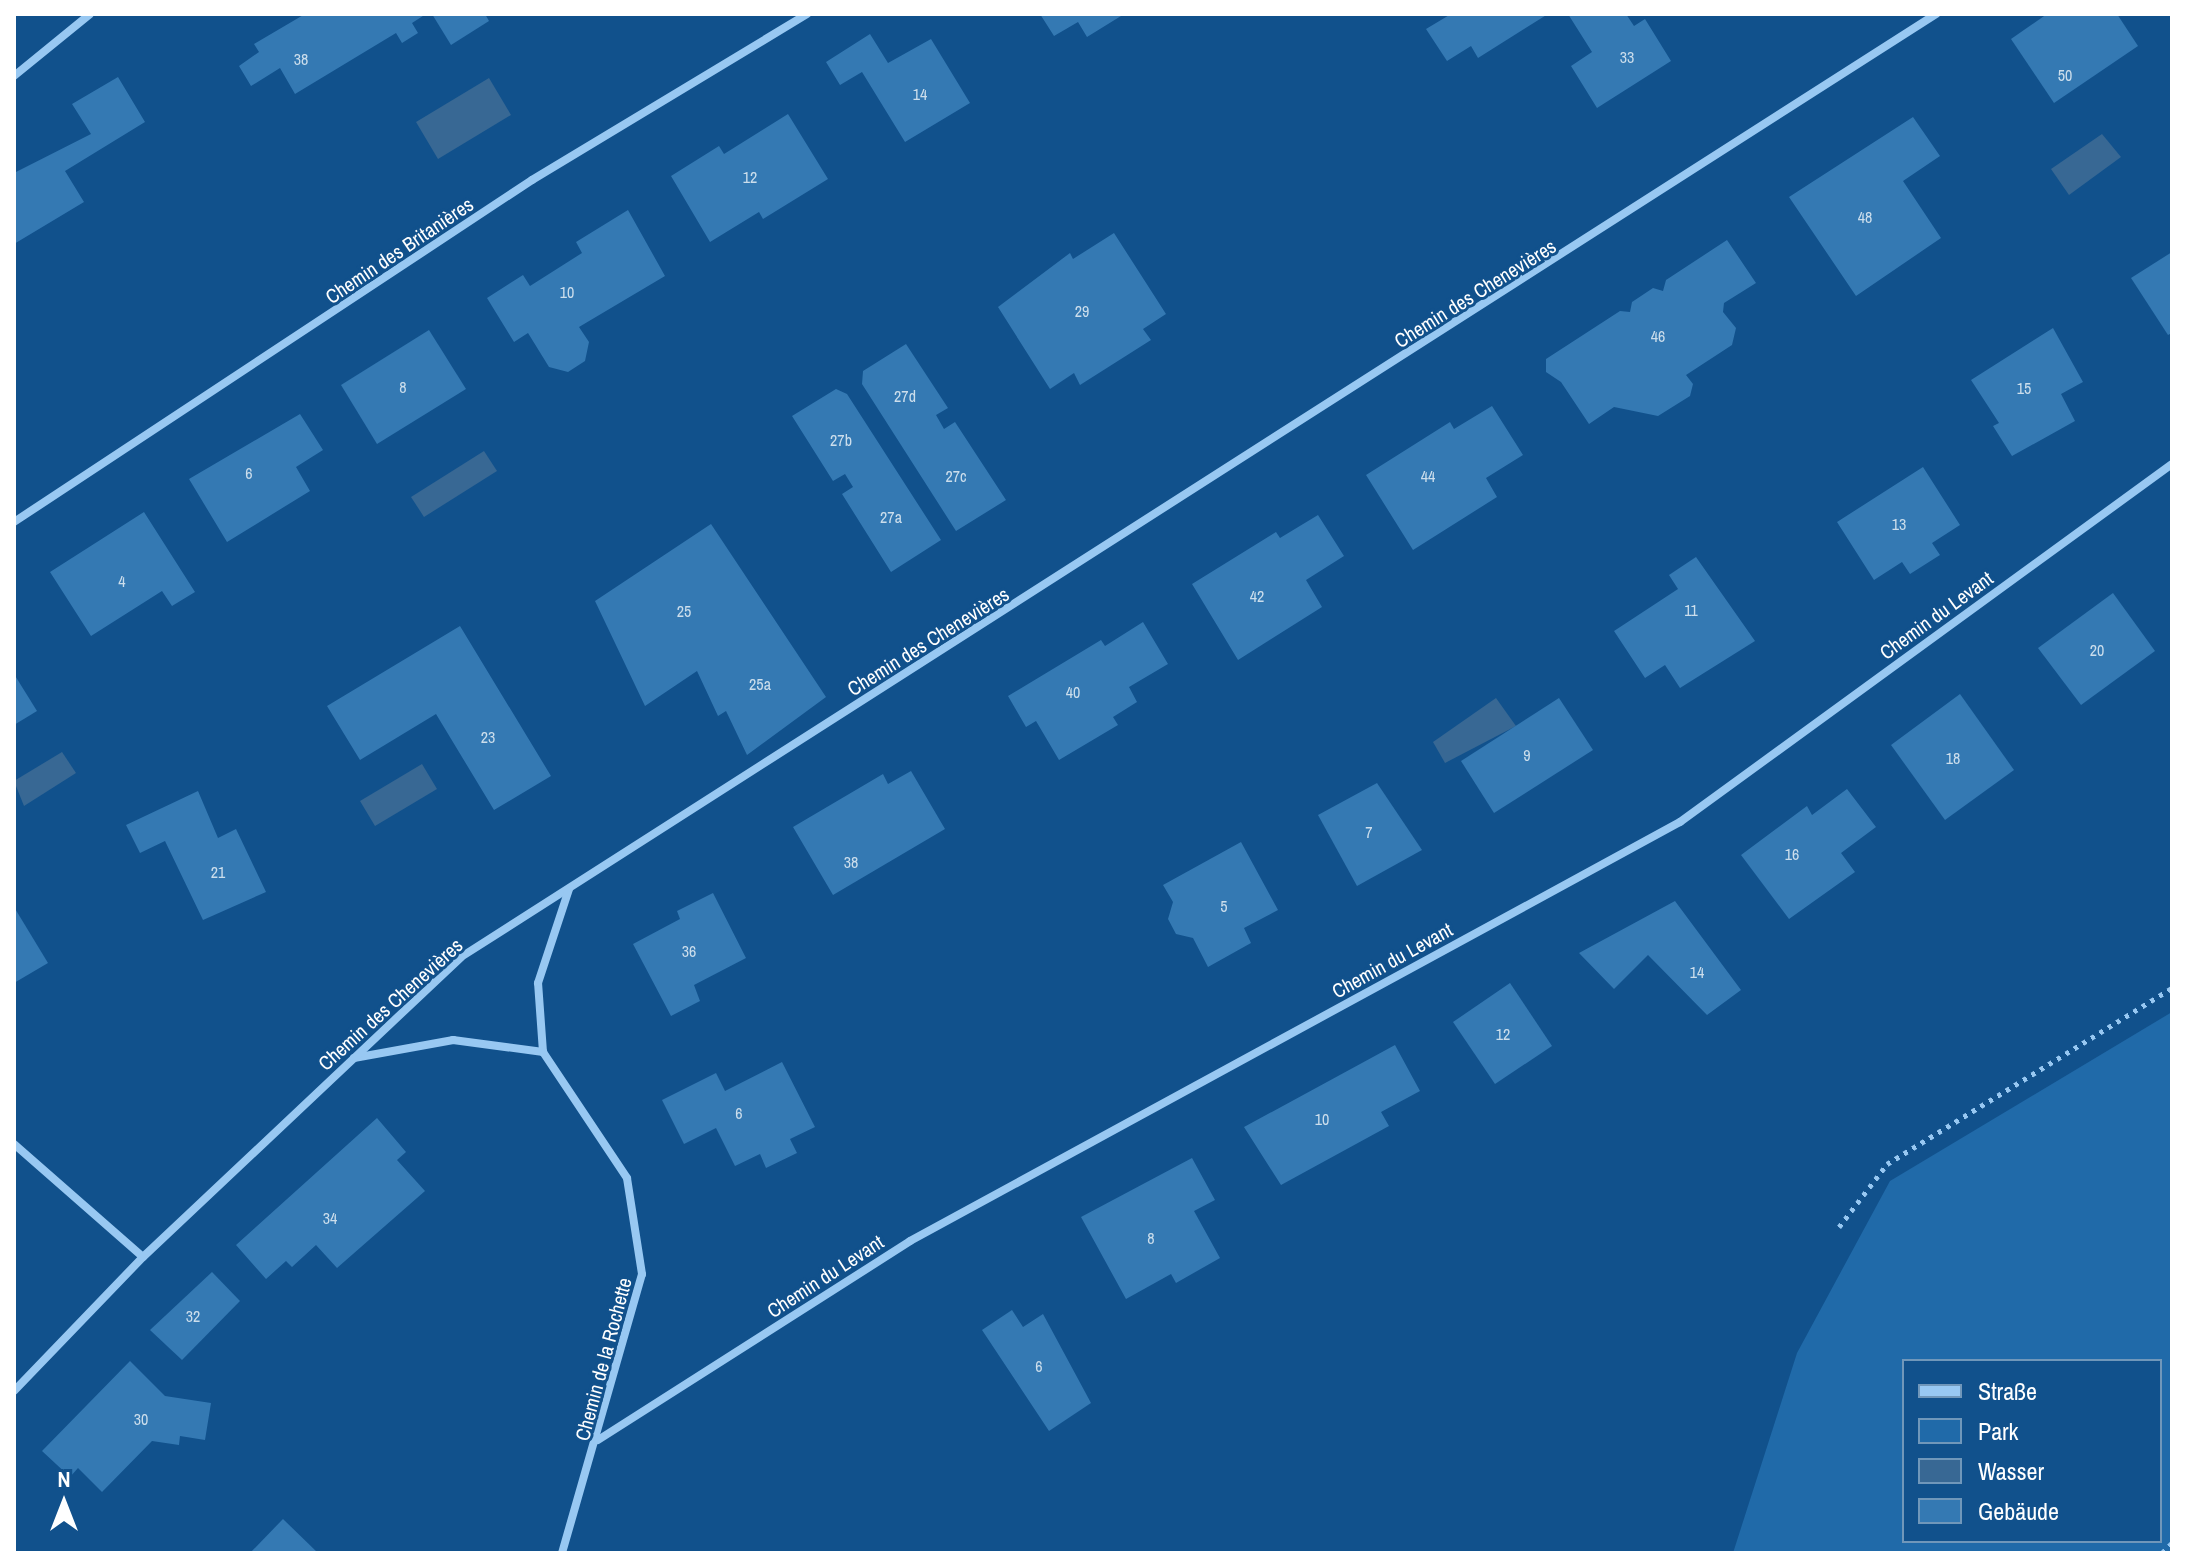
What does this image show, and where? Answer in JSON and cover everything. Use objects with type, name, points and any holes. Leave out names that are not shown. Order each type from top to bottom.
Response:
[{"type":"street","points":[[14,76],[90,14]]},
{"type":"street","name":"Chemin des Britanières","points":[[14,522],[532,180],[807,14]]},
{"type":"street","name":"Chemin des Chenevières","points":[[14,1391],[143,1257],[461,957],[1936,14]]},
{"type":"street","name":"Chemin du Levant","points":[[598,1440],[910,1241],[1680,822],[2172,464]]},
{"type":"street","name":"Chemin de la Rochette","points":[[562,1553],[598,1440],[642,1274],[627,1178],[543,1052],[538,983],[570,888]]},
{"type":"street","points":[[354,1058],[453,1040],[543,1052]]},
{"type":"street","points":[[14,1144],[143,1257]]},
{"type":"path","points":[[1839,1227],[1887,1164],[2172,988]]},
{"type":"path","points":[[2162,1553],[2172,1543]]},
{"type":"green space","points":[[2172,1012],[2172,1553],[1733,1553],[1797,1353],[1890,1181]]},
{"type":"water","points":[[489,78],[511,115],[438,159],[416,122]]},
{"type":"water","points":[[2102,134],[2121,157],[2069,195],[2051,169]]},
{"type":"water","points":[[484,451],[497,471],[424,517],[411,497]]},
{"type":"water","points":[[1496,698],[1516,726],[1445,763],[1433,742]]},
{"type":"water","points":[[62,752],[76,773],[24,806],[14,781]]},
{"type":"water","points":[[422,764],[437,789],[375,826],[360,801]]},
{"type":"building","points":[[305,14],[426,14],[412,23],[418,33],[402,43],[396,33],[295,94],[280,68],[251,86],[239,66],[259,52],[254,44]]},
{"type":"building","points":[[432,14],[485,14],[489,21],[451,45]]},
{"type":"building","points":[[1040,14],[1121,16],[1087,37],[1078,22],[1054,36]]},
{"type":"building","points":[[1451,14],[1548,14],[1478,58],[1471,46],[1447,61],[1426,29]]},
{"type":"building","points":[[1568,14],[1626,14],[1634,26],[1645,19],[1671,61],[1597,108],[1571,66],[1592,52]]},
{"type":"building","points":[[2047,14],[2117,14],[2138,46],[2054,103],[2011,39]]},
{"type":"building","points":[[870,34],[888,63],[931,39],[970,103],[905,142],[862,72],[840,85],[826,62]]},
{"type":"building","points":[[118,77],[145,122],[65,171],[84,202],[14,244],[14,173],[91,134],[72,104]]},
{"type":"building","points":[[788,114],[828,179],[763,219],[759,212],[710,242],[671,176],[719,146],[724,154]]},
{"type":"building","points":[[1913,117],[1940,156],[1903,181],[1941,238],[1856,296],[1789,197]]},
{"type":"building","points":[[628,210],[665,276],[579,327],[589,342],[585,361],[568,372],[549,367],[528,333],[514,342],[487,298],[523,275],[530,286],[582,253],[576,242]]},
{"type":"building","points":[[1114,233],[1166,314],[1143,329],[1151,340],[1080,385],[1074,373],[1050,389],[998,307],[1070,253],[1073,259]]},
{"type":"building","points":[[1727,240],[1756,283],[1724,303],[1723,312],[1736,328],[1732,345],[1686,375],[1693,384],[1690,396],[1658,416],[1614,407],[1589,424],[1561,382],[1546,372],[1546,359],[1620,311],[1630,312],[1632,302],[1653,288],[1663,291],[1666,280]]},
{"type":"building","points":[[2172,252],[2172,333],[2168,335],[2131,278]]},
{"type":"building","points":[[2053,328],[2083,382],[2061,394],[2075,421],[2012,456],[1993,426],[1999,423],[1971,380]]},
{"type":"building","points":[[429,330],[466,389],[377,444],[341,385]]},
{"type":"building","points":[[906,344],[948,408],[936,415],[944,429],[955,422],[1006,500],[956,531],[862,384],[863,371]]},
{"type":"building","points":[[836,389],[847,394],[941,540],[891,572],[842,494],[853,487],[845,474],[833,481],[792,416]]},
{"type":"building","points":[[1492,406],[1523,455],[1486,478],[1497,497],[1413,550],[1366,475],[1450,422],[1454,429]]},
{"type":"building","points":[[300,414],[323,450],[296,467],[310,491],[227,542],[189,479]]},
{"type":"building","points":[[1923,467],[1960,525],[1932,543],[1940,555],[1910,574],[1902,562],[1874,580],[1837,522]]},
{"type":"building","points":[[144,512],[195,592],[172,606],[162,591],[91,636],[50,572]]},
{"type":"building","points":[[1318,515],[1344,556],[1306,580],[1322,607],[1238,660],[1192,584],[1276,532],[1280,538]]},
{"type":"building","points":[[711,524],[826,697],[747,755],[726,711],[718,716],[697,671],[645,706],[595,601]]},
{"type":"building","points":[[1696,557],[1755,641],[1680,688],[1665,665],[1645,678],[1614,631],[1678,589],[1669,575]]},
{"type":"building","points":[[2113,593],[2155,651],[2081,705],[2038,648]]},
{"type":"building","points":[[1143,622],[1168,664],[1129,687],[1137,702],[1113,717],[1118,725],[1059,760],[1036,721],[1026,727],[1008,696],[1101,640],[1105,646]]},
{"type":"building","points":[[460,626],[551,776],[494,810],[436,714],[360,760],[327,706]]},
{"type":"building","points":[[14,674],[37,711],[14,725]]},
{"type":"building","points":[[1960,694],[2014,770],[1945,820],[1891,745]]},
{"type":"building","points":[[1559,698],[1593,750],[1494,813],[1461,761]]},
{"type":"building","points":[[911,771],[945,829],[833,895],[793,827],[883,774],[888,784]]},
{"type":"building","points":[[1377,783],[1422,850],[1357,886],[1318,815]]},
{"type":"building","points":[[1847,789],[1876,827],[1841,853],[1855,872],[1789,919],[1741,855],[1807,806],[1812,815]]},
{"type":"building","points":[[198,791],[218,838],[236,829],[266,892],[203,920],[165,841],[140,853],[126,825]]},
{"type":"building","points":[[1241,842],[1278,910],[1244,928],[1251,943],[1208,967],[1193,938],[1176,934],[1168,919],[1173,902],[1163,885]]},
{"type":"building","points":[[713,893],[746,958],[694,985],[700,1001],[671,1016],[633,944],[680,919],[677,911]]},
{"type":"building","points":[[1675,901],[1741,990],[1707,1015],[1648,955],[1614,989],[1579,953]]},
{"type":"building","points":[[14,907],[48,963],[14,983]]},
{"type":"building","points":[[1510,983],[1552,1046],[1495,1084],[1453,1022]]},
{"type":"building","points":[[1395,1045],[1420,1091],[1381,1112],[1389,1126],[1281,1185],[1244,1127]]},
{"type":"building","points":[[782,1062],[815,1127],[790,1139],[797,1153],[766,1168],[760,1154],[735,1166],[716,1128],[684,1144],[662,1100],[716,1073],[725,1091]]},
{"type":"building","points":[[377,1118],[406,1152],[397,1160],[425,1191],[337,1268],[316,1245],[292,1267],[286,1261],[266,1279],[236,1245]]},
{"type":"building","points":[[1192,1158],[1215,1200],[1194,1211],[1220,1258],[1176,1283],[1171,1274],[1126,1299],[1081,1217]]},
{"type":"building","points":[[212,1272],[240,1301],[182,1360],[150,1330]]},
{"type":"building","points":[[1012,1310],[1023,1327],[1043,1314],[1091,1403],[1049,1431],[982,1330]]},
{"type":"building","points":[[130,1361],[165,1396],[211,1403],[205,1440],[180,1436],[179,1445],[152,1441],[102,1492],[78,1468],[70,1477],[42,1451]]},
{"type":"building","points":[[283,1519],[318,1553],[250,1553]]}]
